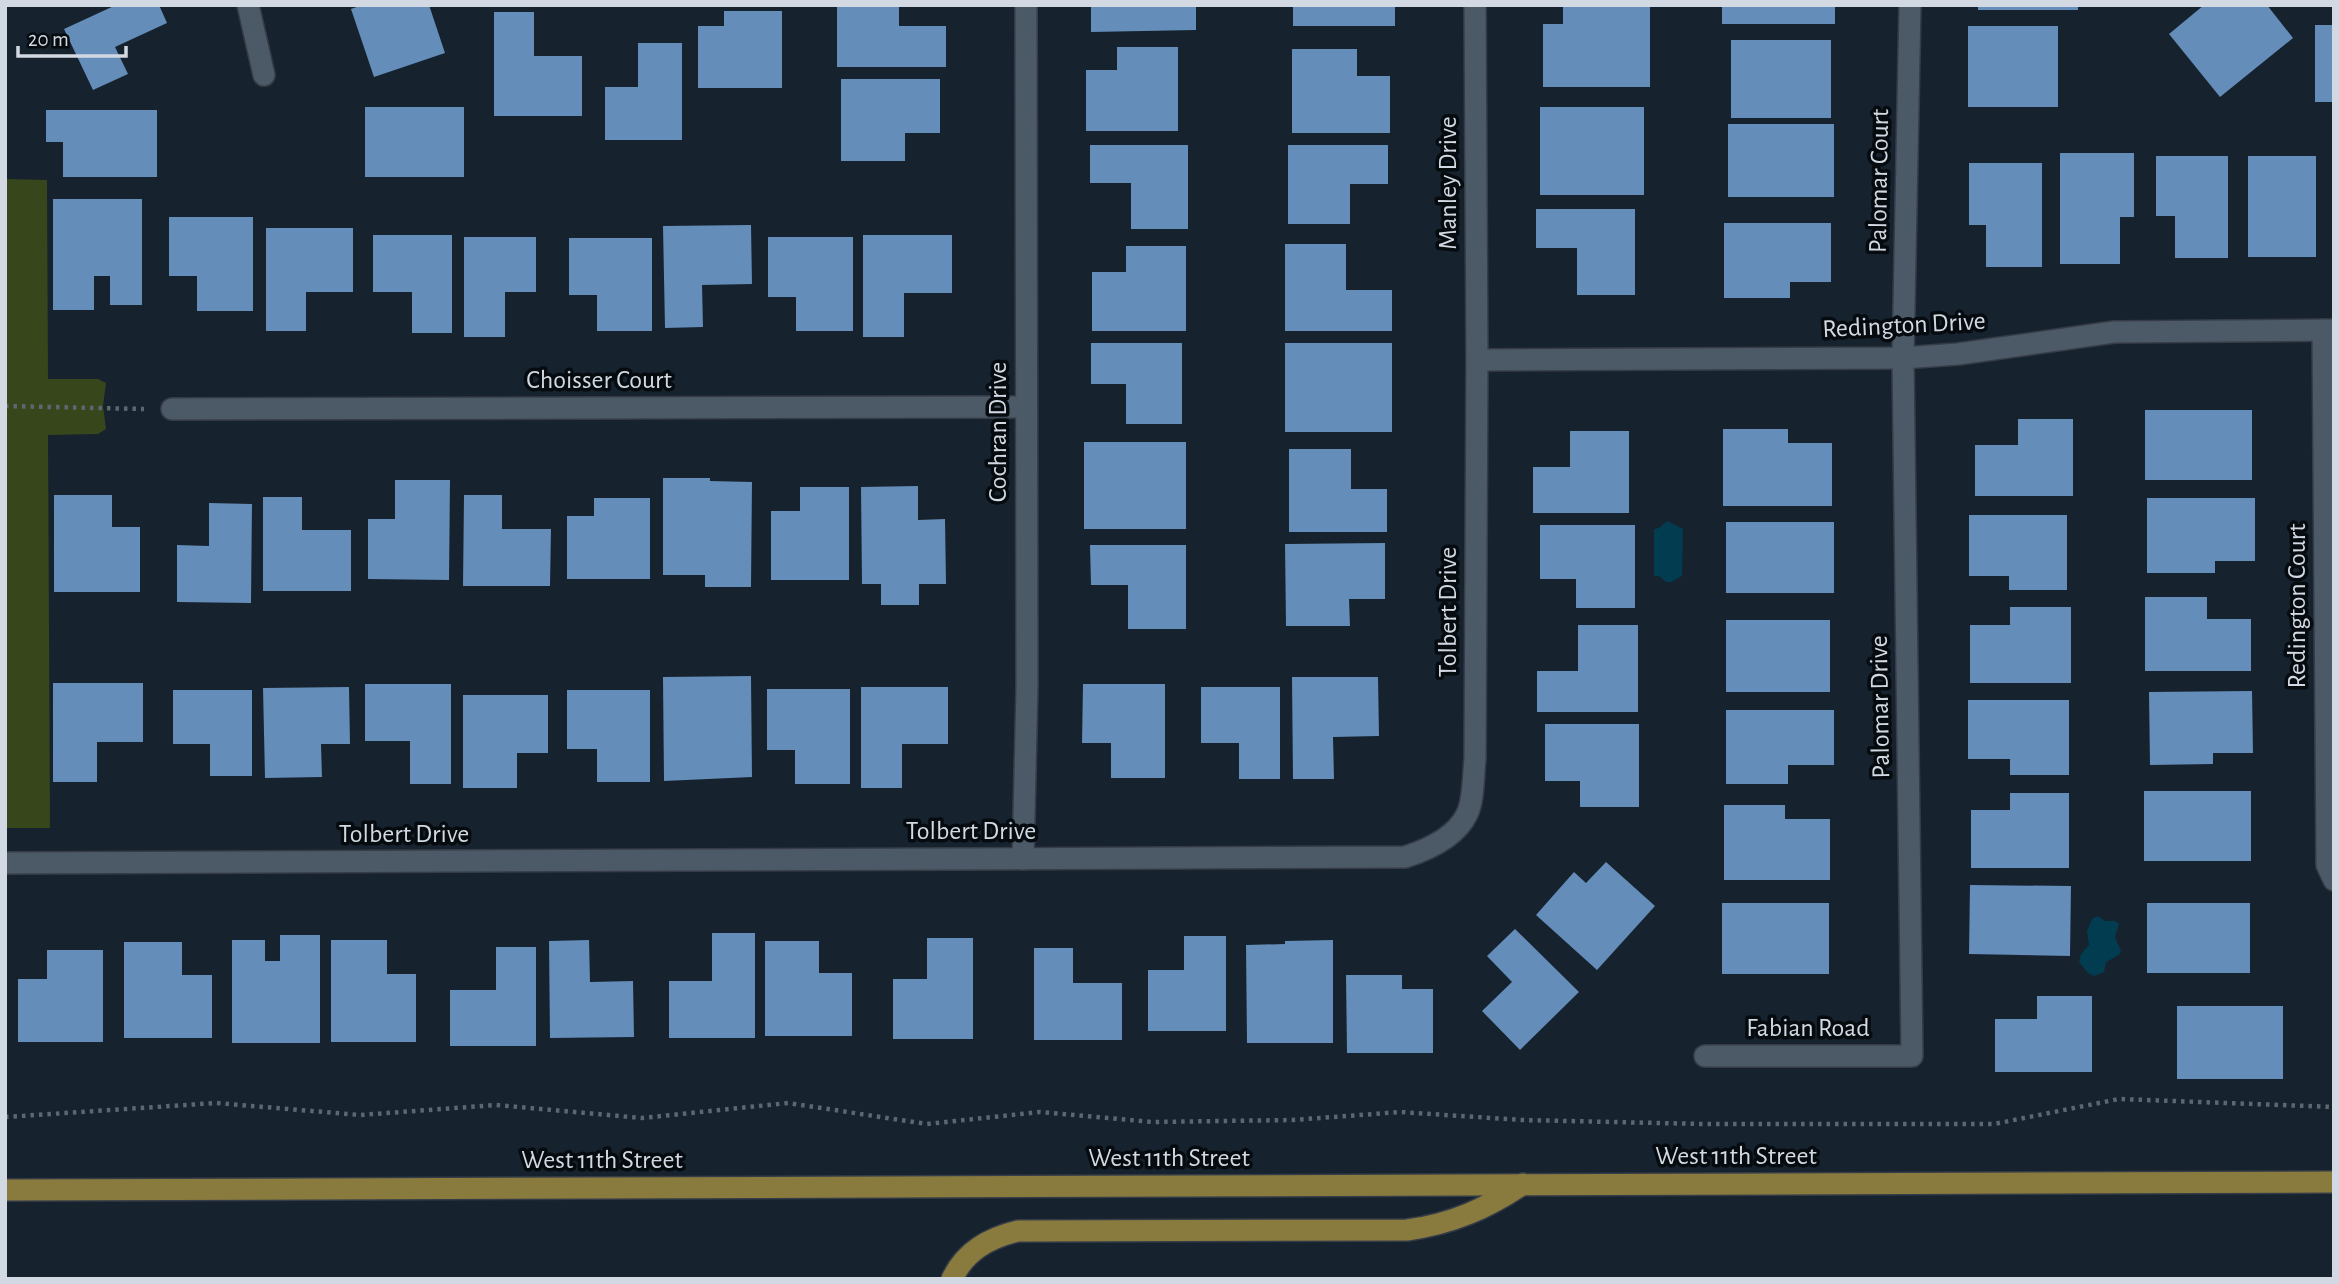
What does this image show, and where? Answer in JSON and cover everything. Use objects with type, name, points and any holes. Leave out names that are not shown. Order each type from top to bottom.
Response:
[{"type":"main road","name":"West 11th Street","points":[[5,1190],[2334,1182]]},
{"type":"main road","points":[[952,1279],[964,1259],[979,1246],[998,1236],[1018,1231],[1407,1230],[1435,1226],[1466,1216],[1496,1202],[1523,1184]]},
{"type":"street","points":[[248,5],[264,75]]},
{"type":"street","name":"Cochran Drive","points":[[1023,859],[1027,687],[1027,5]]},
{"type":"street","name":"Manley Drive","points":[[1475,5],[1477,360]]},
{"type":"street","name":"Palomar Court","points":[[1903,358],[1910,5]]},
{"type":"street","name":"Redington Drive","points":[[1477,360],[1903,358],[1958,354],[2114,332],[2328,330]]},
{"type":"street","name":"Redington Court","points":[[2328,330],[2328,865],[2334,880]]},
{"type":"street","name":"Palomar Drive","points":[[1903,358],[1912,1056]]},
{"type":"street","name":"Tolbert Drive","points":[[5,863],[1405,857],[1425,851],[1458,829],[1468,813],[1475,759],[1477,360]]},
{"type":"street","name":"Choisser Court","points":[[172,409],[1025,407]]},
{"type":"street","name":"Fabian Road","points":[[1705,1056],[1912,1056]]},
{"type":"path","points":[[5,406],[172,409]]},
{"type":"path","points":[[5,1117],[216,1103],[360,1115],[496,1104],[642,1118],[788,1103],[928,1124],[1040,1112],[1152,1122],[1293,1120],[1400,1112],[1522,1120],[1703,1124],[1994,1124],[2119,1099],[2334,1107]]},
{"type":"green space","points":[[5,179],[47,180],[48,379],[98,379],[106,383],[103,406],[106,429],[98,434],[48,435],[50,828],[5,828]]},
{"type":"water","points":[[1667,521],[1683,529],[1682,576],[1671,582],[1654,576],[1654,529]]},
{"type":"water","points":[[2098,916],[2105,921],[2119,924],[2115,937],[2121,951],[2106,962],[2104,972],[2094,976],[2079,962],[2081,954],[2089,945],[2087,931],[2092,919]]},
{"type":"building","points":[[116,5],[159,5],[167,23],[115,47],[128,74],[93,90],[64,29]]},
{"type":"building","points":[[362,5],[429,5],[445,53],[374,77],[351,9]]},
{"type":"building","points":[[837,5],[899,5],[899,26],[946,26],[946,67],[837,67]]},
{"type":"building","points":[[1091,5],[1196,5],[1196,30],[1091,32]]},
{"type":"building","points":[[1293,5],[1395,5],[1395,26],[1293,26]]},
{"type":"building","points":[[1563,5],[1650,5],[1650,87],[1543,87],[1543,24],[1563,24]]},
{"type":"building","points":[[1722,5],[1835,5],[1835,24],[1722,24]]},
{"type":"building","points":[[1978,5],[2078,5],[2078,10],[1978,10]]},
{"type":"building","points":[[2204,5],[2267,5],[2293,38],[2220,97],[2169,34]]},
{"type":"building","points":[[724,11],[782,11],[782,88],[698,88],[698,26],[724,26]]},
{"type":"building","points":[[494,12],[534,12],[534,56],[582,56],[582,116],[494,116]]},
{"type":"building","points":[[2315,25],[2334,25],[2334,102],[2315,102]]},
{"type":"building","points":[[1968,26],[2058,26],[2058,107],[1968,107]]},
{"type":"building","points":[[1731,40],[1831,40],[1831,118],[1731,118]]},
{"type":"building","points":[[638,43],[682,43],[682,140],[605,140],[605,87],[638,87]]},
{"type":"building","points":[[1117,47],[1178,47],[1178,131],[1086,131],[1086,70],[1117,70]]},
{"type":"building","points":[[1292,49],[1357,49],[1357,76],[1390,76],[1390,133],[1292,133]]},
{"type":"building","points":[[841,79],[940,79],[940,133],[905,133],[905,161],[841,161]]},
{"type":"building","points":[[365,107],[464,107],[464,177],[365,177]]},
{"type":"building","points":[[1540,107],[1644,107],[1644,195],[1540,195]]},
{"type":"building","points":[[46,110],[157,110],[157,177],[63,177],[63,142],[46,142]]},
{"type":"building","points":[[1728,124],[1834,124],[1834,197],[1728,197]]},
{"type":"building","points":[[1090,145],[1188,145],[1188,229],[1131,229],[1131,183],[1090,183]]},
{"type":"building","points":[[1288,145],[1388,145],[1388,184],[1350,184],[1350,224],[1288,224]]},
{"type":"building","points":[[2060,153],[2134,153],[2134,217],[2120,217],[2120,264],[2060,264]]},
{"type":"building","points":[[2156,156],[2228,156],[2228,258],[2175,258],[2175,216],[2156,216]]},
{"type":"building","points":[[2248,156],[2316,156],[2316,257],[2248,257]]},
{"type":"building","points":[[1969,163],[2042,163],[2042,267],[1986,267],[1986,225],[1969,225]]},
{"type":"building","points":[[53,199],[142,199],[142,305],[110,305],[110,276],[94,276],[94,310],[53,310]]},
{"type":"building","points":[[1536,209],[1635,209],[1635,295],[1577,295],[1577,248],[1536,248]]},
{"type":"building","points":[[169,217],[253,217],[253,311],[197,311],[197,276],[169,276]]},
{"type":"building","points":[[1724,223],[1831,223],[1831,282],[1790,282],[1790,298],[1724,298]]},
{"type":"building","points":[[751,225],[752,284],[702,285],[703,327],[665,328],[663,226]]},
{"type":"building","points":[[266,228],[353,228],[353,292],[306,292],[306,331],[266,331]]},
{"type":"building","points":[[373,235],[452,235],[452,333],[412,333],[412,292],[373,292]]},
{"type":"building","points":[[863,235],[952,235],[952,293],[904,293],[904,337],[863,337]]},
{"type":"building","points":[[464,237],[536,237],[536,292],[505,292],[505,337],[464,337]]},
{"type":"building","points":[[768,237],[853,237],[853,331],[796,331],[796,297],[768,297]]},
{"type":"building","points":[[569,238],[652,238],[652,331],[597,331],[597,295],[569,295]]},
{"type":"building","points":[[1285,244],[1346,244],[1346,290],[1392,290],[1392,331],[1285,331]]},
{"type":"building","points":[[1126,246],[1186,246],[1186,331],[1092,331],[1092,272],[1126,272]]},
{"type":"building","points":[[1091,343],[1182,343],[1182,424],[1126,424],[1126,384],[1091,384]]},
{"type":"building","points":[[1285,343],[1392,343],[1392,432],[1285,432]]},
{"type":"building","points":[[2145,410],[2252,410],[2252,480],[2145,480]]},
{"type":"building","points":[[2018,419],[2073,419],[2073,496],[1975,496],[1975,445],[2018,445]]},
{"type":"building","points":[[1723,429],[1788,429],[1788,443],[1832,443],[1832,506],[1723,506]]},
{"type":"building","points":[[1570,431],[1629,431],[1629,513],[1533,513],[1533,467],[1570,467]]},
{"type":"building","points":[[1084,442],[1186,442],[1186,529],[1084,529]]},
{"type":"building","points":[[1289,449],[1351,449],[1351,489],[1387,489],[1387,532],[1289,532]]},
{"type":"building","points":[[663,478],[710,478],[710,481],[752,482],[751,587],[705,587],[705,575],[663,575]]},
{"type":"building","points":[[395,480],[450,480],[449,580],[368,579],[368,519],[395,519]]},
{"type":"building","points":[[918,486],[918,520],[945,519],[946,584],[919,584],[919,605],[881,605],[881,584],[862,584],[861,487]]},
{"type":"building","points":[[800,487],[849,487],[849,580],[771,580],[771,511],[800,511]]},
{"type":"building","points":[[54,495],[112,495],[112,527],[140,527],[140,592],[54,592]]},
{"type":"building","points":[[464,495],[502,495],[502,529],[551,529],[550,586],[463,586]]},
{"type":"building","points":[[263,497],[302,497],[302,530],[351,530],[351,591],[263,591]]},
{"type":"building","points":[[594,498],[650,498],[650,579],[567,579],[567,516],[594,516]]},
{"type":"building","points":[[2147,498],[2255,498],[2255,561],[2215,561],[2215,573],[2147,573]]},
{"type":"building","points":[[209,503],[252,504],[251,603],[177,602],[177,545],[209,546]]},
{"type":"building","points":[[1969,515],[2067,515],[2067,590],[2009,590],[2009,576],[1969,576]]},
{"type":"building","points":[[1726,522],[1834,522],[1834,593],[1726,593]]},
{"type":"building","points":[[1540,525],[1635,525],[1635,608],[1576,608],[1576,579],[1540,579]]},
{"type":"building","points":[[1385,543],[1385,599],[1349,599],[1350,626],[1286,626],[1285,544]]},
{"type":"building","points":[[1090,545],[1186,545],[1186,629],[1128,629],[1128,585],[1091,585]]},
{"type":"building","points":[[2145,597],[2207,597],[2207,619],[2251,619],[2251,671],[2145,671]]},
{"type":"building","points":[[2010,607],[2071,607],[2071,683],[1970,683],[1970,625],[2010,625]]},
{"type":"building","points":[[1726,620],[1830,620],[1830,692],[1726,692]]},
{"type":"building","points":[[1578,625],[1638,625],[1638,712],[1537,712],[1537,671],[1578,671]]},
{"type":"building","points":[[751,676],[752,777],[664,781],[663,677]]},
{"type":"building","points":[[1292,677],[1378,677],[1379,736],[1333,737],[1334,779],[1293,779]]},
{"type":"building","points":[[53,683],[143,683],[143,742],[97,742],[97,782],[53,782]]},
{"type":"building","points":[[365,684],[451,684],[451,784],[410,784],[410,741],[365,741]]},
{"type":"building","points":[[1083,684],[1165,684],[1165,778],[1111,778],[1111,743],[1082,743]]},
{"type":"building","points":[[349,687],[350,744],[321,744],[322,777],[265,778],[263,688]]},
{"type":"building","points":[[861,687],[948,687],[948,744],[902,744],[902,788],[861,788]]},
{"type":"building","points":[[1201,687],[1280,687],[1280,779],[1239,779],[1239,743],[1201,743]]},
{"type":"building","points":[[767,689],[850,689],[850,784],[795,784],[795,750],[767,750]]},
{"type":"building","points":[[173,690],[252,690],[252,776],[210,776],[210,744],[173,744]]},
{"type":"building","points":[[567,690],[650,690],[650,782],[597,782],[597,749],[567,749]]},
{"type":"building","points":[[2252,691],[2253,753],[2213,753],[2213,764],[2150,765],[2149,692]]},
{"type":"building","points":[[463,695],[548,695],[548,753],[517,753],[517,788],[463,788]]},
{"type":"building","points":[[1968,700],[2069,700],[2069,775],[2010,775],[2010,759],[1968,759]]},
{"type":"building","points":[[1726,710],[1834,710],[1834,765],[1788,765],[1788,784],[1726,784]]},
{"type":"building","points":[[1545,724],[1639,724],[1639,807],[1580,807],[1580,781],[1545,781]]},
{"type":"building","points":[[2144,791],[2251,791],[2251,861],[2144,861]]},
{"type":"building","points":[[2010,793],[2069,793],[2069,868],[1971,868],[1971,810],[2010,810]]},
{"type":"building","points":[[1724,805],[1785,805],[1785,819],[1830,819],[1830,880],[1724,880]]},
{"type":"building","points":[[1606,862],[1655,906],[1597,970],[1536,915],[1574,872],[1586,883]]},
{"type":"building","points":[[1970,885],[2071,886],[2070,956],[1969,954]]},
{"type":"building","points":[[1722,903],[1829,903],[1829,974],[1722,974]]},
{"type":"building","points":[[2147,903],[2250,903],[2250,973],[2147,973]]},
{"type":"building","points":[[1515,929],[1579,992],[1520,1050],[1482,1011],[1512,982],[1487,956]]},
{"type":"building","points":[[712,933],[755,933],[755,1038],[669,1038],[669,981],[712,981]]},
{"type":"building","points":[[280,935],[320,935],[320,1043],[232,1043],[232,940],[265,940],[265,961],[280,961]]},
{"type":"building","points":[[1184,936],[1226,936],[1226,1031],[1148,1031],[1148,970],[1184,970]]},
{"type":"building","points":[[927,938],[973,938],[973,1039],[893,1039],[893,979],[927,979]]},
{"type":"building","points":[[331,940],[387,940],[387,974],[416,974],[416,1042],[331,1042]]},
{"type":"building","points":[[589,940],[590,982],[633,981],[634,1037],[550,1038],[549,941]]},
{"type":"building","points":[[1333,940],[1333,1043],[1247,1043],[1246,945]]},
{"type":"building","points":[[765,941],[819,941],[819,973],[852,973],[852,1036],[765,1036]]},
{"type":"building","points":[[124,942],[182,942],[182,975],[212,975],[212,1038],[124,1038]]},
{"type":"building","points":[[496,947],[536,947],[536,1046],[450,1046],[450,990],[496,990]]},
{"type":"building","points":[[1034,948],[1073,948],[1073,983],[1122,983],[1122,1040],[1034,1040]]},
{"type":"building","points":[[47,950],[103,950],[103,1042],[18,1042],[18,979],[47,979]]},
{"type":"building","points":[[1346,975],[1402,975],[1402,989],[1433,989],[1433,1053],[1347,1053]]},
{"type":"building","points":[[2037,996],[2092,996],[2092,1072],[1995,1072],[1995,1019],[2037,1019]]},
{"type":"building","points":[[2177,1006],[2283,1006],[2283,1079],[2177,1079]]}]
